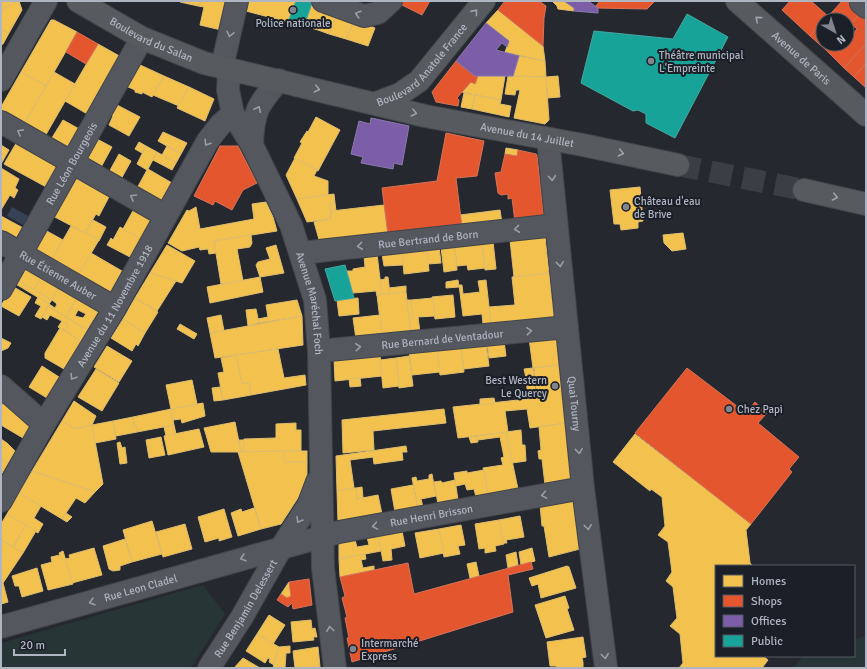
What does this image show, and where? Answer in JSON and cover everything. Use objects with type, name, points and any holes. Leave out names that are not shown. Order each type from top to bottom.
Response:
[{"type":"main road","name":"Boulevard du Salan","points":[[78,1],[142,38],[204,63],[225,68]]},
{"type":"main road","name":"Boulevard Anatole France","points":[[225,68],[376,103],[400,94],[419,81],[484,1]]},
{"type":"main road","name":"Avenue de Paris","points":[[738,1],[864,110]]},
{"type":"main road","name":"Avenue du 14 Juillet","points":[[376,103],[425,116],[583,145],[678,165]]},
{"type":"main road","points":[[804,190],[866,204]]},
{"type":"street","points":[[2,75],[46,1]]},
{"type":"street","name":"Avenue Maréchal Foch","points":[[237,1],[225,68],[232,114],[252,144],[291,225],[315,300],[319,351],[323,568],[335,668]]},
{"type":"street","points":[[323,1],[364,16],[378,13],[391,1]]},
{"type":"street","points":[[861,1],[861,3],[866,7]]},
{"type":"street","name":"Rue Léon Bourgeois","points":[[1,289],[142,38]]},
{"type":"street","name":"Avenue Maréchal Foch","points":[[252,144],[252,125],[257,110],[264,98],[280,80]]},
{"type":"street","name":"Avenue du 11 Novembre 1918","points":[[1,501],[44,424],[115,308],[207,142],[220,125],[232,114]]},
{"type":"street","points":[[1,122],[166,216]]},
{"type":"street","name":"Quai Tourny","points":[[548,139],[583,488],[606,668]]},
{"type":"street","name":"Rue Bertrand de Born","points":[[301,253],[556,225]]},
{"type":"street","name":"Rue Étienne Auber","points":[[1,242],[115,308]]},
{"type":"street","name":"Rue Bernard de Ventadour","points":[[319,351],[567,327]]},
{"type":"street","points":[[1,386],[44,424]]},
{"type":"street","name":"Avenue Maréchal Foch","points":[[281,548],[308,506],[321,472]]},
{"type":"street","name":"Rue Henri Brisson","points":[[281,548],[339,532],[583,488]]},
{"type":"street","name":"Rue Leon Cladel","points":[[1,627],[281,548]]},
{"type":"street","name":"Rue Benjamin Delessert","points":[[209,668],[242,617],[281,548]]},
{"type":"shaded area","points":[[203,585],[225,614],[191,668],[1,668],[1,643]]},
{"type":"shaded area","points":[[866,636],[866,668],[794,668],[802,657],[855,657],[855,639]]},
{"type":"water","points":[[12,207],[28,216],[23,225],[7,216]]},
{"type":"building: Homes","points":[[1,1],[17,1],[1,10]]},
{"type":"building: Homes","points":[[19,1],[22,10],[9,33],[1,29],[1,10]]},
{"type":"building: Homes","points":[[202,1],[198,6],[180,2]]},
{"type":"building: Homes","points":[[202,1],[226,1],[221,30],[200,25],[204,7],[198,6]]},
{"type":"building: Homes","points":[[244,1],[296,1],[288,22],[242,10]]},
{"type":"building: Homes","points":[[552,1],[564,1],[574,8],[574,11],[558,9]]},
{"type":"building: Homes","points":[[312,3],[327,8],[318,30],[304,26]]},
{"type":"building: Homes","points":[[327,8],[338,13],[329,34],[318,30]]},
{"type":"building: Homes","points":[[498,10],[543,46],[545,61],[505,52],[509,41],[486,23]]},
{"type":"building: Homes","points":[[338,13],[355,20],[346,39],[329,34]]},
{"type":"building: Homes","points":[[51,20],[54,20],[77,32],[46,86],[21,72]]},
{"type":"building: Homes","points":[[355,20],[375,28],[368,46],[346,39]]},
{"type":"building: Homes","points":[[1,29],[9,33],[1,45]]},
{"type":"building: Homes","points":[[98,44],[123,58],[89,115],[65,101]]},
{"type":"building: Homes","points":[[519,56],[545,61],[546,77],[513,76]]},
{"type":"building: Homes","points":[[138,64],[164,76],[152,97],[142,92],[142,94],[135,92],[135,90],[126,86]]},
{"type":"building: Homes","points":[[21,72],[46,86],[23,126],[1,114],[1,107]]},
{"type":"building: Homes","points":[[54,72],[75,84],[44,138],[23,126]]},
{"type":"building: Homes","points":[[164,76],[189,87],[179,106],[153,95]]},
{"type":"building: Homes","points":[[478,76],[505,76],[501,100],[462,92],[471,82],[475,84]]},
{"type":"building: Homes","points":[[508,76],[546,77],[549,120],[545,124],[514,118],[520,90],[516,90],[515,95],[505,94]]},
{"type":"building: Homes","points":[[558,76],[560,97],[548,98],[546,77]]},
{"type":"building: Homes","points":[[189,87],[214,99],[205,121],[177,108]]},
{"type":"building: Homes","points":[[464,93],[475,95],[472,109],[461,107]]},
{"type":"building: Homes","points":[[475,95],[501,100],[500,104],[511,106],[509,117],[472,109]]},
{"type":"building: Homes","points":[[117,105],[140,117],[129,136],[109,125],[113,116],[111,115]]},
{"type":"building: Homes","points":[[316,117],[340,130],[318,171],[294,158],[302,143],[300,142],[307,131],[308,132]]},
{"type":"building: Homes","points":[[63,120],[81,130],[69,152],[50,141]]},
{"type":"building: Homes","points":[[163,132],[187,143],[181,154],[158,141]]},
{"type":"building: Homes","points":[[97,139],[112,147],[100,169],[84,161]]},
{"type":"building: Homes","points":[[18,140],[54,160],[57,173],[48,188],[4,164]]},
{"type":"building: Homes","points":[[139,142],[146,146],[142,153],[135,149]]},
{"type":"building: Homes","points":[[1,145],[9,150],[1,164]]},
{"type":"building: Homes","points":[[146,146],[157,152],[148,169],[172,183],[160,204],[136,190],[147,170],[137,164]]},
{"type":"building: Homes","points":[[167,146],[181,154],[176,163],[162,155]]},
{"type":"building: Homes","points":[[506,148],[518,150],[517,156],[505,154]]},
{"type":"building: Homes","points":[[157,152],[176,163],[172,170],[153,160]]},
{"type":"building: Homes","points":[[119,154],[131,161],[120,181],[108,174]]},
{"type":"building: Homes","points":[[295,158],[317,170],[314,176],[328,181],[328,195],[297,199],[286,175]]},
{"type":"building: Homes","points":[[1,168],[19,179],[15,188],[18,190],[14,198],[10,195],[1,210]]},
{"type":"building: Homes","points":[[77,173],[111,193],[99,216],[96,214],[85,233],[53,216]]},
{"type":"building: Homes","points":[[640,187],[643,221],[638,222],[638,228],[621,230],[620,224],[614,224],[610,190]]},
{"type":"building: Homes","points":[[334,194],[335,203],[330,203],[331,219],[307,222],[297,199]]},
{"type":"building: Homes","points":[[266,202],[273,217],[277,231],[214,241],[216,253],[209,254],[208,249],[200,250],[199,247],[182,251],[168,243],[187,210],[189,211],[196,207],[200,229],[254,219],[252,204]]},
{"type":"building: Homes","points":[[330,203],[335,203],[336,211],[331,211]]},
{"type":"building: Homes","points":[[384,205],[388,235],[320,243],[314,222],[331,219],[331,211]]},
{"type":"building: Homes","points":[[135,207],[153,217],[141,239],[123,229]]},
{"type":"building: Homes","points":[[500,210],[502,223],[462,227],[460,215]]},
{"type":"building: Homes","points":[[1,216],[25,229],[17,242],[1,233]]},
{"type":"building: Homes","points":[[93,220],[106,227],[99,241],[85,233]]},
{"type":"building: Homes","points":[[71,226],[99,240],[77,277],[51,261]]},
{"type":"building: Homes","points":[[120,227],[141,239],[130,257],[107,245],[111,238],[113,240]]},
{"type":"building: Homes","points":[[45,230],[63,240],[51,261],[32,251]]},
{"type":"building: Homes","points":[[683,233],[686,249],[672,251],[664,243],[663,235]]},
{"type":"building: Homes","points":[[251,235],[252,243],[250,247],[237,249],[243,281],[221,284],[214,241]]},
{"type":"building: Homes","points":[[545,236],[549,273],[514,277],[510,240]]},
{"type":"building: Homes","points":[[493,241],[496,269],[485,270],[482,243]]},
{"type":"building: Homes","points":[[482,243],[485,268],[468,270],[467,265],[457,266],[455,246]]},
{"type":"building: Homes","points":[[167,245],[195,261],[182,283],[150,273]]},
{"type":"building: Homes","points":[[276,245],[284,273],[260,277],[256,265],[258,262],[270,259],[266,248]]},
{"type":"building: Homes","points":[[455,246],[457,270],[444,272],[441,247]]},
{"type":"building: Homes","points":[[439,247],[441,263],[428,264],[427,249]]},
{"type":"building: Homes","points":[[427,249],[429,271],[404,274],[402,252]]},
{"type":"building: Homes","points":[[402,252],[403,265],[384,266],[382,254]]},
{"type":"building: Homes","points":[[91,253],[122,271],[109,294],[77,277]]},
{"type":"building: Homes","points":[[377,254],[382,295],[377,296],[376,291],[353,293],[347,271],[353,271],[353,269],[365,267],[364,256]]},
{"type":"building: Homes","points":[[25,264],[43,274],[34,290],[16,279]]},
{"type":"building: Homes","points":[[150,273],[176,281],[157,311],[135,298]]},
{"type":"building: Homes","points":[[549,273],[554,317],[491,324],[489,307],[515,305],[512,277]]},
{"type":"building: Homes","points":[[43,274],[60,284],[52,300],[34,290]]},
{"type":"building: Homes","points":[[260,277],[263,292],[210,303],[207,287]]},
{"type":"building: Homes","points":[[385,277],[388,277],[390,294],[382,295],[380,280],[385,279]]},
{"type":"building: Homes","points":[[16,279],[52,300],[49,304],[14,283]]},
{"type":"building: Homes","points":[[458,280],[459,287],[446,288],[446,282]]},
{"type":"building: Homes","points":[[486,280],[491,324],[483,324],[482,314],[463,316],[459,285],[462,285],[463,294],[480,292],[478,281]]},
{"type":"building: Homes","points":[[60,284],[79,294],[66,317],[48,306],[49,304],[55,308],[57,304],[52,300]]},
{"type":"building: Homes","points":[[12,286],[31,297],[19,316],[1,306]]},
{"type":"building: Homes","points":[[406,286],[406,292],[390,294],[389,288]]},
{"type":"building: Homes","points":[[406,292],[411,333],[382,336],[377,295]]},
{"type":"building: Homes","points":[[79,294],[101,307],[87,330],[66,317]],"holes":[[[78,310],[86,314],[83,318],[75,316]]]},
{"type":"building: Homes","points":[[453,295],[455,317],[435,319],[432,297]]},
{"type":"building: Homes","points":[[38,297],[49,304],[41,319],[35,316],[41,306],[35,303]]},
{"type":"building: Homes","points":[[135,298],[158,312],[145,333],[123,319]]},
{"type":"building: Homes","points":[[358,298],[359,314],[339,316],[337,300]]},
{"type":"building: Homes","points":[[433,298],[435,316],[418,317],[420,332],[411,333],[409,318],[413,318],[411,300]]},
{"type":"building: Homes","points":[[297,300],[302,316],[259,323],[258,319],[268,317],[266,305]]},
{"type":"building: Homes","points":[[407,300],[411,300],[413,318],[409,318]]},
{"type":"building: Homes","points":[[48,306],[87,330],[81,341],[65,331],[68,325],[62,321],[50,315],[47,320],[42,317]]},
{"type":"building: Homes","points":[[256,309],[259,323],[248,326],[246,310]]},
{"type":"building: Homes","points":[[221,315],[224,331],[210,333],[207,318]]},
{"type":"building: Homes","points":[[380,315],[382,336],[356,339],[353,318]]},
{"type":"building: Homes","points":[[302,316],[303,345],[215,358],[210,333]]},
{"type":"building: Homes","points":[[123,319],[145,333],[138,346],[136,344],[132,351],[111,338]]},
{"type":"building: Homes","points":[[62,321],[68,325],[65,331],[58,327]]},
{"type":"building: Homes","points":[[180,324],[197,334],[194,339],[177,329]]},
{"type":"building: Homes","points":[[60,328],[81,341],[64,369],[45,358],[45,353]]},
{"type":"building: Homes","points":[[552,336],[556,339],[559,365],[533,368],[529,338]]},
{"type":"building: Homes","points":[[1,338],[11,343],[8,348],[1,351]]},
{"type":"building: Homes","points":[[504,341],[506,356],[489,358],[487,343]]},
{"type":"building: Homes","points":[[486,343],[489,366],[464,369],[461,346]]},
{"type":"building: Homes","points":[[107,346],[132,361],[119,382],[94,367]]},
{"type":"building: Homes","points":[[461,346],[464,372],[440,375],[437,348]]},
{"type":"building: Homes","points":[[437,348],[440,372],[412,375],[409,351]]},
{"type":"building: Homes","points":[[278,349],[284,378],[305,375],[306,385],[251,395],[249,383],[242,384],[236,355]]},
{"type":"building: Homes","points":[[380,354],[382,376],[335,381],[334,360]]},
{"type":"building: Homes","points":[[236,355],[242,384],[249,383],[251,395],[223,400],[218,373],[224,372],[221,358]]},
{"type":"building: Homes","points":[[409,356],[413,386],[399,388],[396,358]]},
{"type":"building: Homes","points":[[396,358],[399,386],[383,388],[380,360]]},
{"type":"building: Homes","points":[[559,365],[566,423],[530,428],[527,409],[505,411],[508,432],[458,438],[453,407],[537,398],[534,368]]},
{"type":"building: Homes","points":[[42,366],[59,377],[47,398],[29,387]]},
{"type":"building: Homes","points":[[533,368],[534,377],[526,378],[524,369]]},
{"type":"building: Homes","points":[[96,369],[119,383],[102,411],[78,397]]},
{"type":"building: Homes","points":[[534,377],[536,398],[528,399],[526,378]]},
{"type":"building: Homes","points":[[360,378],[361,386],[350,387],[349,379]]},
{"type":"building: Homes","points":[[192,380],[197,404],[171,409],[166,385]]},
{"type":"building: Homes","points":[[220,387],[223,400],[214,401],[212,388]]},
{"type":"building: Homes","points":[[8,397],[33,421],[23,438],[1,425],[1,406]]},
{"type":"building: Homes","points":[[494,398],[495,403],[480,405],[480,399]]},
{"type":"building: Homes","points":[[74,401],[96,416],[92,425],[75,429],[62,421]]},
{"type":"building: Homes","points":[[203,403],[205,416],[182,423],[181,419],[173,420],[171,409]]},
{"type":"building: Homes","points":[[171,409],[174,425],[137,432],[136,426],[134,426],[133,417]]},
{"type":"building: Homes","points":[[444,409],[446,423],[373,431],[374,450],[343,453],[342,420]]},
{"type":"building: Homes","points":[[133,417],[134,426],[136,426],[137,432],[116,436],[113,421]]},
{"type":"building: Homes","points":[[62,421],[75,429],[92,425],[103,484],[95,492],[32,471]]},
{"type":"building: Homes","points":[[113,421],[116,439],[95,443],[92,425]]},
{"type":"building: Homes","points":[[235,422],[241,452],[211,452],[204,428]]},
{"type":"building: Homes","points":[[296,423],[296,430],[301,430],[301,451],[244,452],[244,439],[276,438],[276,424]]},
{"type":"building: Homes","points":[[566,423],[572,479],[545,485],[542,459],[539,459],[538,451],[541,450],[539,427]]},
{"type":"building: Homes","points":[[174,425],[176,434],[166,436],[164,427]]},
{"type":"building: Homes","points":[[199,429],[204,447],[168,455],[164,436]]},
{"type":"building: Homes","points":[[521,430],[522,445],[525,445],[526,461],[512,463],[506,432]]},
{"type":"building: Homes","points":[[506,432],[518,489],[488,495],[483,468],[503,465],[501,458],[504,457],[500,437],[478,440],[477,436]]},
{"type":"building: Homes","points":[[635,434],[751,524],[746,530],[750,563],[752,565],[715,565],[715,657],[764,657],[768,660],[762,668],[679,668],[683,663],[680,634],[670,626],[677,618],[673,587],[666,581],[672,572],[668,542],[658,535],[665,526],[662,497],[651,489],[650,491],[613,462]]},
{"type":"building: Homes","points":[[477,436],[478,442],[471,443],[469,437]]},
{"type":"building: Homes","points":[[161,437],[165,455],[149,458],[146,440]]},
{"type":"building: Homes","points":[[1,439],[15,451],[8,463],[1,459]]},
{"type":"building: Homes","points":[[239,440],[244,440],[244,452],[241,452]]},
{"type":"building: Homes","points":[[120,442],[122,448],[125,447],[127,463],[120,464],[117,443]]},
{"type":"building: Homes","points":[[406,446],[407,452],[402,452],[403,460],[374,464],[373,457],[350,460],[354,488],[337,491],[336,456]]},
{"type":"building: Homes","points":[[284,451],[284,462],[307,462],[307,484],[281,524],[261,529],[238,452]]},
{"type":"building: Homes","points":[[284,451],[307,451],[307,462],[284,462]]},
{"type":"building: Homes","points":[[1,459],[8,463],[1,475]]},
{"type":"building: Homes","points":[[484,470],[488,495],[476,497],[474,489],[467,490],[465,484],[456,486],[454,473],[467,471],[467,473]]},
{"type":"building: Homes","points":[[32,471],[95,492],[85,503],[76,498],[62,519],[19,493]]},
{"type":"building: Homes","points":[[432,474],[436,496],[421,499],[423,507],[418,508],[412,478],[416,477],[417,481],[429,479],[429,475]]},
{"type":"building: Homes","points":[[455,480],[458,500],[438,504],[434,482],[441,481],[442,483]]},
{"type":"building: Homes","points":[[413,485],[418,508],[395,512],[391,489]]},
{"type":"building: Homes","points":[[362,487],[363,498],[357,499],[356,488]]},
{"type":"building: Homes","points":[[356,488],[357,499],[378,495],[382,514],[338,522],[337,491]]},
{"type":"building: Homes","points":[[19,493],[41,506],[34,518],[43,524],[38,533],[7,514]]},
{"type":"building: Homes","points":[[574,499],[580,549],[549,557],[544,526],[542,526],[540,505]]},
{"type":"building: Homes","points":[[254,508],[261,529],[238,536],[231,513],[241,509],[242,512]]},
{"type":"building: Homes","points":[[224,509],[232,537],[219,541],[219,538],[205,542],[198,517]]},
{"type":"building: Homes","points":[[66,513],[72,517],[67,522],[62,519]]},
{"type":"building: Homes","points":[[7,514],[26,525],[13,547],[1,540],[1,524]]},
{"type":"building: Homes","points":[[520,516],[524,537],[506,540],[507,543],[503,543],[499,520]]},
{"type":"building: Homes","points":[[499,520],[504,544],[495,546],[496,551],[485,553],[485,548],[479,549],[475,524]]},
{"type":"building: Homes","points":[[152,521],[162,554],[132,562],[123,530]]},
{"type":"building: Homes","points":[[185,524],[192,549],[163,557],[156,532]]},
{"type":"building: Homes","points":[[26,525],[36,531],[23,553],[13,547]]},
{"type":"building: Homes","points":[[461,525],[465,545],[458,546],[460,554],[444,557],[439,529]]},
{"type":"building: Homes","points":[[439,529],[444,553],[420,558],[415,533]]},
{"type":"building: Homes","points":[[402,531],[405,546],[391,549],[392,560],[383,561],[378,535]]},
{"type":"building: Homes","points":[[378,535],[381,551],[339,559],[339,543],[355,540],[357,547],[369,545],[367,537]]},
{"type":"building: Homes","points":[[125,539],[132,562],[120,566],[120,570],[113,571],[109,569],[103,546]]},
{"type":"building: Homes","points":[[1,540],[23,553],[1,584]]},
{"type":"building: Homes","points":[[94,548],[102,575],[72,583],[65,559],[70,558],[69,555]]},
{"type":"building: Homes","points":[[532,548],[535,561],[521,565],[519,552]]},
{"type":"building: Homes","points":[[63,551],[73,584],[48,590],[41,565],[52,562],[51,557],[60,555],[59,553]]},
{"type":"building: Homes","points":[[516,552],[518,565],[508,568],[506,555]]},
{"type":"building: Homes","points":[[365,554],[366,559],[361,560],[363,568],[374,566],[374,570],[340,577],[339,559]]},
{"type":"building: Homes","points":[[476,562],[479,576],[470,578],[467,564]]},
{"type":"building: Homes","points":[[567,566],[569,567],[576,588],[541,598],[538,584],[532,586],[529,578]]},
{"type":"building: Homes","points":[[37,568],[43,591],[22,597],[19,586],[15,586],[12,576]]},
{"type":"building: Homes","points":[[289,582],[291,596],[287,598],[281,594]]},
{"type":"building: Homes","points":[[3,583],[8,602],[1,604],[1,584]]},
{"type":"building: Homes","points":[[565,596],[569,608],[567,609],[574,630],[546,638],[535,605]]},
{"type":"building: Homes","points":[[269,615],[285,625],[273,644],[257,634]]},
{"type":"building: Homes","points":[[311,620],[312,629],[315,628],[317,637],[313,637],[314,640],[293,642],[291,622]]},
{"type":"building: Homes","points":[[257,634],[279,647],[274,665],[269,662],[270,659],[268,658],[265,663],[246,651]]},
{"type":"building: Homes","points":[[583,637],[586,657],[582,658],[583,668],[557,668],[556,666],[550,666],[547,642]]},
{"type":"building: Homes","points":[[290,646],[290,653],[286,653],[285,668],[273,668],[279,647]]},
{"type":"building: Homes","points":[[318,647],[320,667],[295,668],[293,651]]},
{"type":"building: Homes","points":[[243,658],[260,668],[234,668]]},
{"type":"building: Shops","points":[[399,1],[430,1],[422,15],[398,3]]},
{"type":"building: Shops","points":[[505,1],[539,1],[546,6],[543,46],[498,10]]},
{"type":"building: Shops","points":[[600,1],[655,1],[647,9],[595,7]]},
{"type":"building: Shops","points":[[790,1],[811,1],[823,12],[815,12],[815,31],[810,36],[782,10]]},
{"type":"building: Shops","points":[[842,1],[848,1],[861,12],[855,19],[855,12],[832,12]]},
{"type":"building: Shops","points":[[861,12],[866,16],[866,44],[844,68],[828,52],[855,52],[855,31],[857,29],[855,27],[855,19]]},
{"type":"building: Shops","points":[[815,31],[815,40],[810,36]]},
{"type":"building: Shops","points":[[77,32],[98,44],[86,64],[66,52]]},
{"type":"building: Shops","points":[[866,44],[866,63],[854,77],[844,68]]},
{"type":"building: Shops","points":[[456,61],[475,76],[478,76],[475,84],[471,82],[457,98],[459,100],[458,106],[436,102],[432,92]]},
{"type":"building: Shops","points":[[866,63],[866,88],[854,77]]},
{"type":"building: Shops","points":[[446,133],[484,141],[477,176],[456,178],[462,227],[388,235],[382,188],[437,181]]},
{"type":"building: Shops","points":[[220,146],[238,146],[257,183],[243,190],[232,210],[215,201],[213,205],[194,196]]},
{"type":"building: Shops","points":[[518,150],[537,155],[544,218],[515,222],[512,198],[508,199],[508,194],[501,195],[498,193],[495,173],[501,172],[505,154],[517,156]]},
{"type":"building: Shops","points":[[687,368],[746,413],[755,402],[767,413],[758,423],[799,457],[789,469],[792,472],[751,524],[635,433]]},
{"type":"building: Shops","points":[[531,562],[533,569],[508,575],[513,612],[352,662],[347,638],[349,638],[345,618],[347,617],[342,598],[345,596],[340,577],[408,563],[414,594]]},
{"type":"building: Shops","points":[[309,579],[312,605],[293,609],[292,603],[288,607],[277,600],[281,594],[287,598],[291,596],[289,582]]},
{"type":"building: Offices","points":[[564,1],[588,1],[598,8],[598,13],[574,11],[574,8]]},
{"type":"building: Offices","points":[[486,23],[509,41],[507,47],[502,43],[496,50],[519,56],[513,76],[475,76],[456,61]]},
{"type":"building: Offices","points":[[371,118],[409,126],[402,165],[394,163],[393,169],[361,163],[363,157],[351,154],[359,121],[370,124]]},
{"type":"building: Public","points":[[296,1],[312,3],[304,26],[288,22]]},
{"type":"building: Public","name":"Théâtre municipal L'Empreinte","points":[[687,14],[728,37],[675,138],[646,123],[646,114],[638,110],[633,111],[581,83],[594,31],[673,39]]},
{"type":"building: Public","points":[[345,265],[354,298],[335,301],[325,269]]},
{"type":"tunnel","points":[[678,165],[804,190]]},
{"type":"place","name":"Police nationale","points":[[293,10]]},
{"type":"place","name":"Théâtre municipal L'Empreinte","points":[[651,61]]},
{"type":"place","name":"Château d'eau de Brive","points":[[626,207]]},
{"type":"place","name":"Best Western Le Quercy","points":[[555,386]]},
{"type":"place","name":"Chez Papi","points":[[729,409]]},
{"type":"place","name":"Intermarché Express","points":[[353,649]]}]
